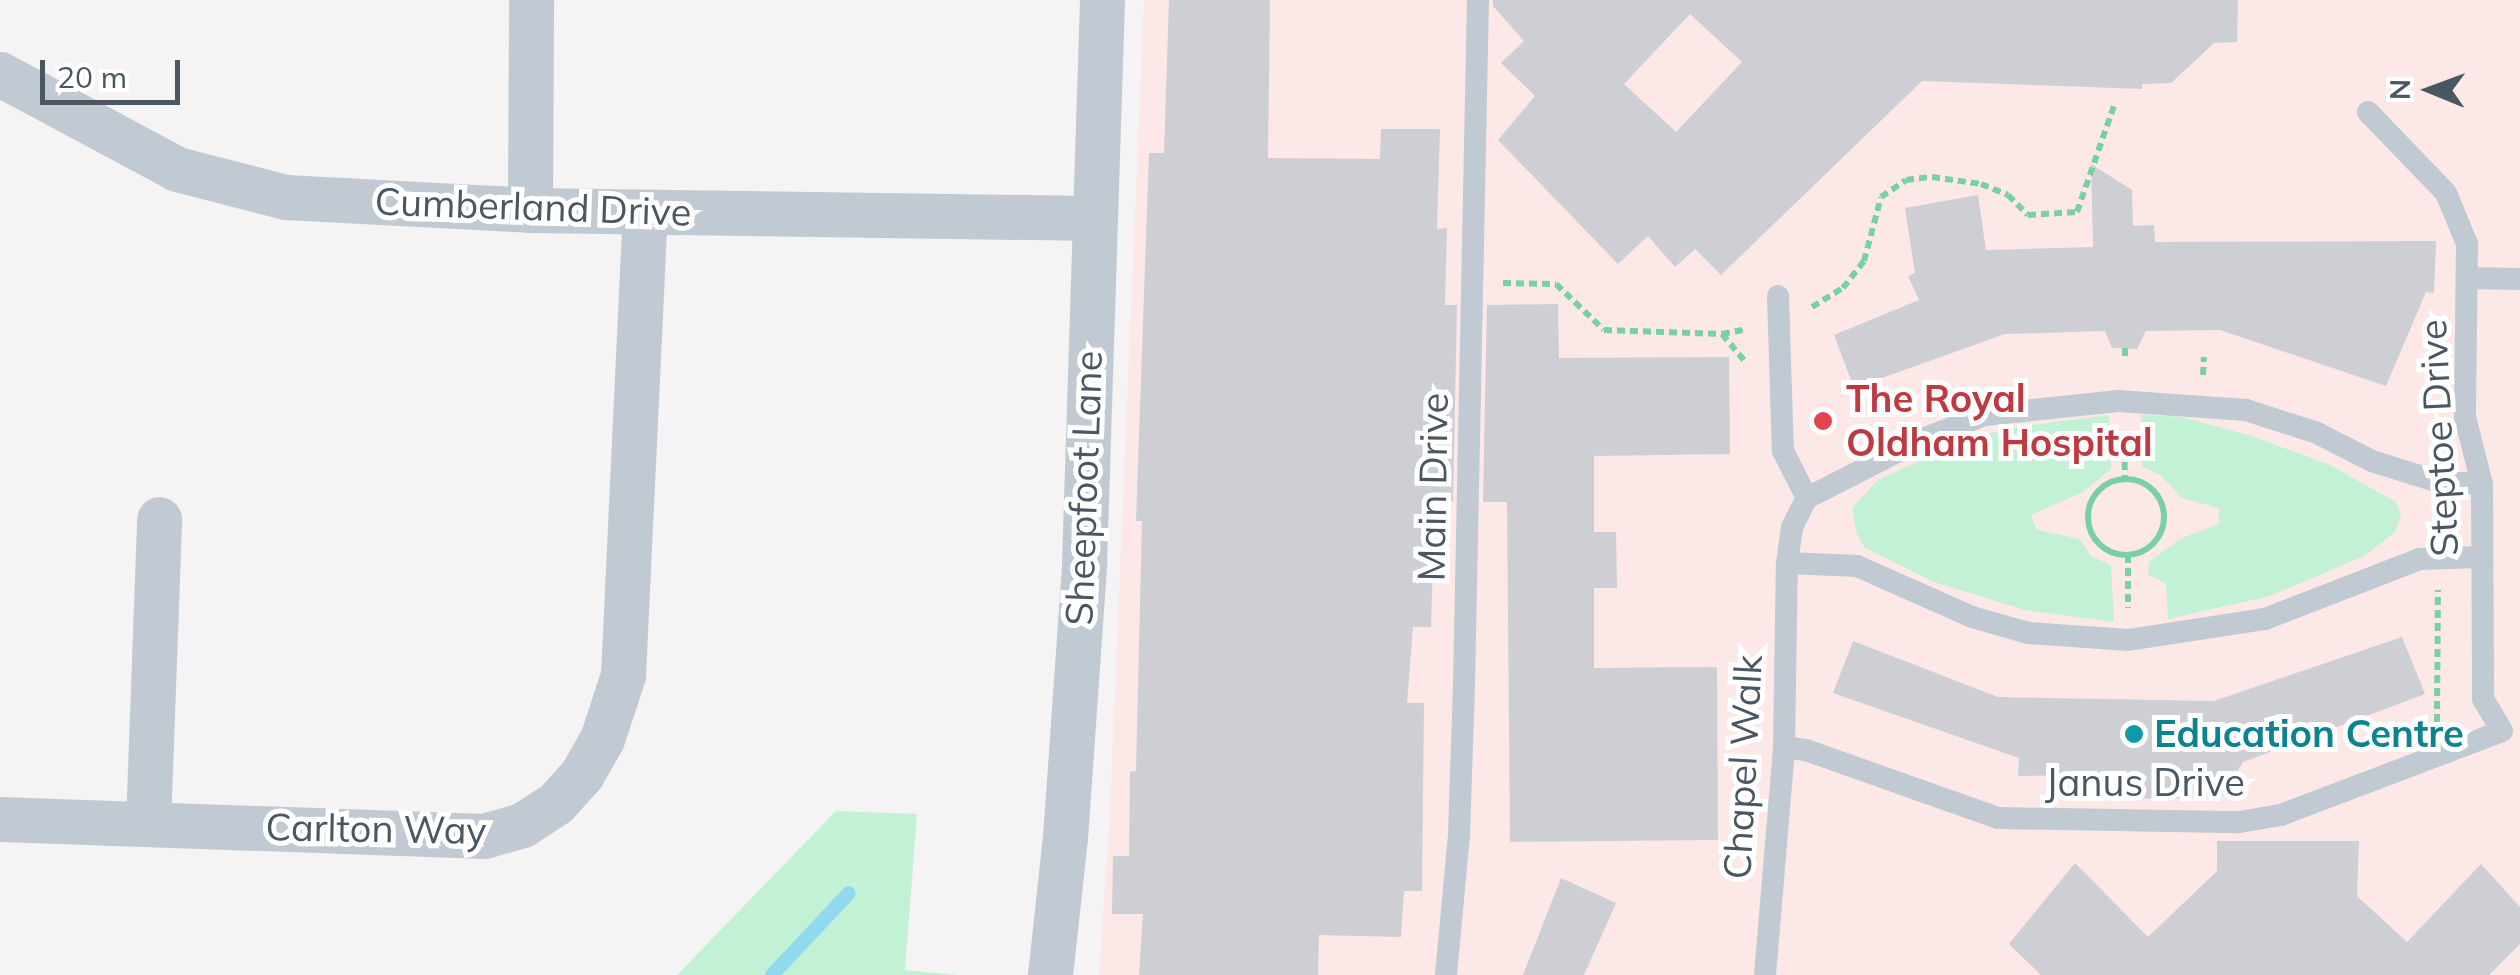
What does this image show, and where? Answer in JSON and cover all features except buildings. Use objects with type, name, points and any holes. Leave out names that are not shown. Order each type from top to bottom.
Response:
[{"type":"street","points":[[530,210],[531,0]]},
{"type":"street","name":"Sheepfoot Lane","points":[[1050,975],[1065,838],[1084,562],[1102,0]]},
{"type":"street","name":"Cumberland Drive","points":[[0,74],[176,169],[285,197],[530,210],[1093,218]]},
{"type":"street","name":"Carlton Way","points":[[0,819],[484,836],[522,825],[556,803],[582,774],[602,739],[623,675],[645,212]]},
{"type":"street","points":[[148,824],[159,519]]},
{"type":"lane","name":"Main Drive","points":[[1446,975],[1459,835],[1478,0]]},
{"type":"lane","name":"Steptoe Drive","points":[[2368,112],[2446,193],[2468,244],[2465,417],[2482,484],[2483,699],[2511,735]]},
{"type":"lane","points":[[2468,278],[2520,280]]},
{"type":"lane","points":[[1778,296],[1783,452],[1807,498],[1924,438],[1985,415],[2118,401],[2169,401],[2246,410],[2317,433],[2372,461],[2439,482],[2482,484]]},
{"type":"lane","name":"Chapel Walk","points":[[1765,975],[1784,747],[1787,563],[1792,527],[1807,498]]},
{"type":"lane","points":[[1787,563],[1857,566],[1972,617],[2028,633],[2128,640],[2264,618],[2420,559],[2480,556]]},
{"type":"lane","name":"Janus Drive","points":[[1784,747],[1806,750],[1998,818],[2238,822],[2281,815],[2511,735]]},
{"type":"path","points":[[1806,310],[1843,288],[1864,262],[1881,197],[1906,180],[1932,176],[1981,184],[2008,195],[2028,214],[2077,212],[2114,106]]},
{"type":"path","points":[[1471,282],[1556,284],[1604,330],[1722,334],[1753,328]]},
{"type":"path","points":[[2124,419],[2125,480]]},
{"type":"path","points":[[2125,480],[2137,481],[2157,495],[2164,518],[2156,541],[2128,555],[2100,545],[2088,523],[2089,510],[2102,489],[2125,480]]},
{"type":"path","points":[[2128,555],[2128,640]]},
{"type":"shaded area","name":"The Royal Oldham Hospital","points":[[1144,0],[2520,0],[2520,975],[1099,975],[1110,815]]},
{"type":"green space","points":[[2109,415],[2111,469],[2083,492],[2031,515],[2037,530],[2080,539],[2091,556],[2111,565],[2114,622],[2025,610],[1934,582],[1865,548],[1857,535],[1852,508],[1878,480],[1965,440],[2017,427]]},
{"type":"green space","points":[[2141,415],[2182,417],[2248,435],[2328,464],[2396,502],[2401,514],[2395,532],[2364,556],[2270,596],[2168,619],[2166,584],[2148,574],[2149,562],[2180,539],[2219,524],[2219,508],[2182,498],[2160,475],[2142,466]]},
{"type":"green space","points":[[836,811],[917,814],[905,970],[957,975],[677,975]]},
{"type":"waterway","points":[[772,975],[849,893]]},
{"type":"place","name":"The Royal Oldham Hospital","points":[[1823,421]]},
{"type":"place","name":"Education Centre","points":[[2134,734]]}]
